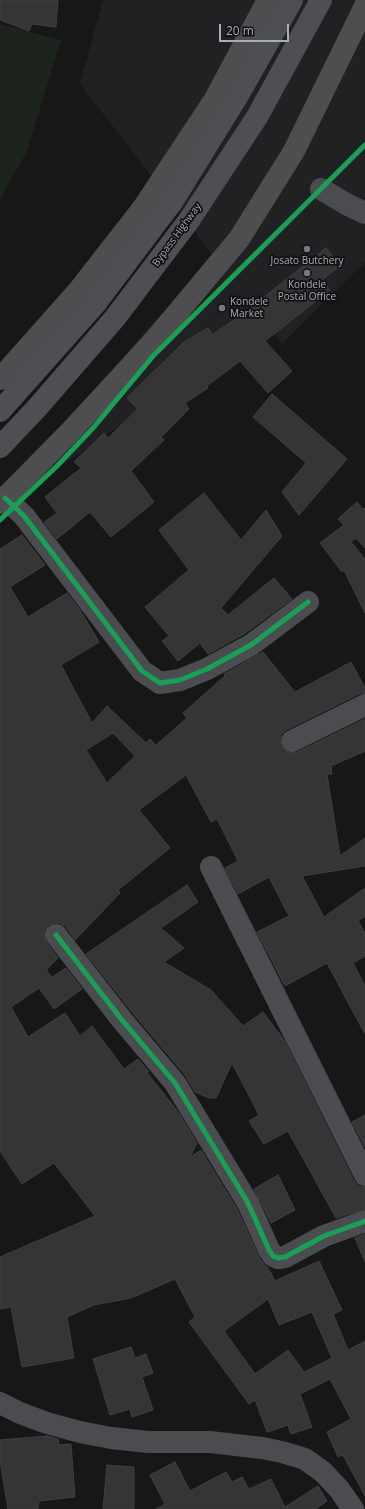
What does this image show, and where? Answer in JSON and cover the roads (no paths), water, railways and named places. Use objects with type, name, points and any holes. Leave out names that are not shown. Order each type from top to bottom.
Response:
[{"type":"highway","points":[[0,380],[79,290],[143,208],[215,99],[268,0]]},
{"type":"highway","points":[[2,501],[154,342],[239,239],[294,151],[365,6]]},
{"type":"main road","points":[[0,411],[96,303],[172,202],[237,97],[292,0]]},
{"type":"main road","name":"Bypass Highway","points":[[0,447],[36,409],[115,318],[190,219],[258,116],[321,0]]},
{"type":"street","points":[[321,188],[348,205],[365,213]]},
{"type":"street","points":[[2,501],[24,516],[142,671],[160,683],[180,680],[214,666],[251,645],[308,602]]},
{"type":"street","points":[[292,741],[365,705]]},
{"type":"street","points":[[211,867],[365,1175]]},
{"type":"street","points":[[56,935],[122,1020],[174,1083],[248,1203],[273,1256],[278,1258],[285,1257],[324,1236],[365,1221]]},
{"type":"street","points":[[0,1403],[20,1413],[47,1423],[80,1432],[111,1438],[148,1442],[210,1442],[262,1448],[282,1452],[305,1459],[323,1472],[339,1489],[353,1509]]},
{"type":"place","name":"Josato Butchery","points":[[307,249]]},
{"type":"place","name":"Kondele Postal Office","points":[[307,273]]},
{"type":"place","name":"Kondele Market","points":[[222,308]]}]
